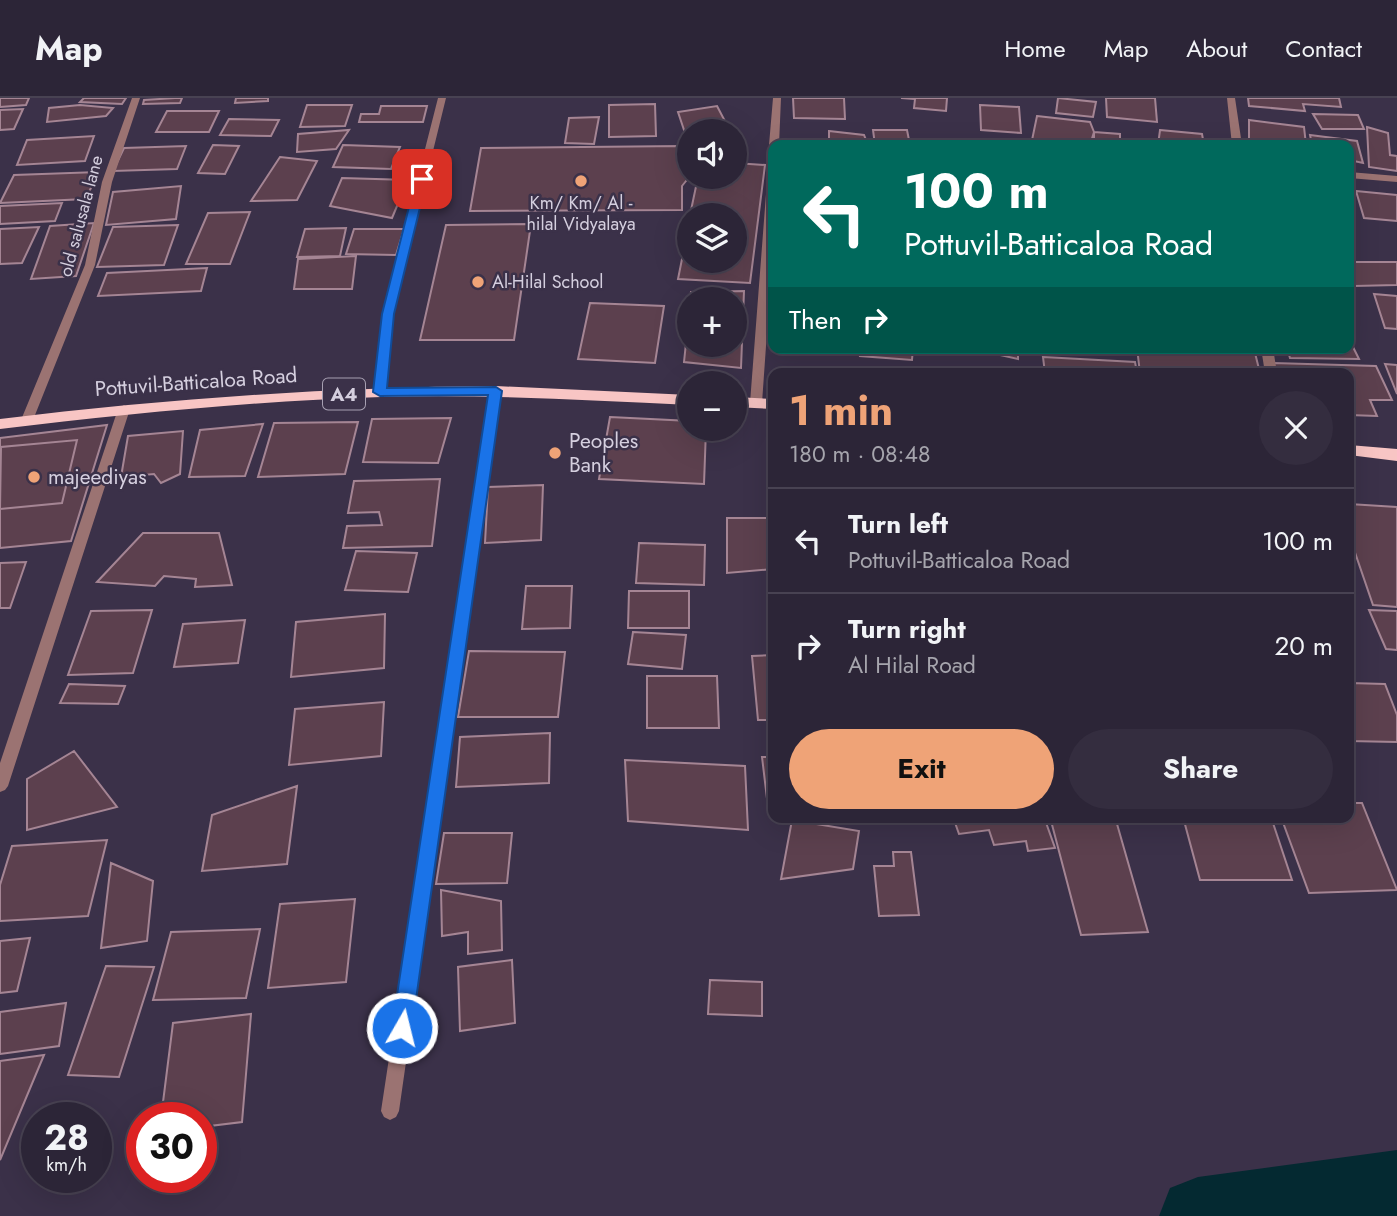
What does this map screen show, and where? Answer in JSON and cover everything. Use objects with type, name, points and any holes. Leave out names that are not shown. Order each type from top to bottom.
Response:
[{"type":"highway","name":"Pottuvil-Batticaloa Road","points":[[0,424],[124,409],[380,392],[496,391],[677,399]]},
{"type":"highway","points":[[747,403],[768,404]]},
{"type":"highway","points":[[1354,451],[1397,455]]},
{"type":"street","name":"old salusala lane","points":[[27,420],[90,265],[107,182],[136,98]]},
{"type":"street","points":[[380,392],[388,314],[442,98]]},
{"type":"street","points":[[774,140],[777,98]]},
{"type":"street","points":[[1231,98],[1236,140]]},
{"type":"street","points":[[1354,175],[1397,179]]},
{"type":"street","points":[[756,403],[768,238]]},
{"type":"street","points":[[390,1111],[496,391]]},
{"type":"street","points":[[0,786],[124,409]]},
{"type":"building","points":[[0,98],[29,98],[26,105],[0,107]]},
{"type":"building","points":[[84,98],[126,98],[122,104],[80,102]]},
{"type":"building","points":[[182,98],[180,103],[143,104],[144,100]]},
{"type":"building","points":[[236,98],[268,98],[268,101],[235,103]]},
{"type":"building","points":[[793,98],[844,98],[845,119],[794,118]]},
{"type":"building","points":[[901,98],[947,98],[946,111],[914,108],[915,99]]},
{"type":"building","points":[[1058,98],[1096,102],[1093,117],[1056,113]]},
{"type":"building","points":[[1106,98],[1155,98],[1157,122],[1107,117]]},
{"type":"building","points":[[1248,98],[1339,98],[1341,107],[1303,104],[1305,111],[1249,106]]},
{"type":"building","points":[[655,104],[656,136],[609,137],[609,105]]},
{"type":"building","points":[[80,105],[113,108],[106,116],[47,122],[49,108]]},
{"type":"building","points":[[307,105],[352,105],[345,126],[300,127]]},
{"type":"building","points":[[980,105],[1019,107],[1021,133],[981,130]]},
{"type":"building","points":[[381,106],[427,106],[423,122],[359,122],[361,114],[379,114]]},
{"type":"building","points":[[717,106],[724,119],[680,119],[678,112]]},
{"type":"building","points":[[23,109],[14,129],[0,130],[0,110]]},
{"type":"building","points":[[167,111],[219,111],[209,132],[156,132]]},
{"type":"building","points":[[1313,114],[1358,115],[1364,129],[1322,129]]},
{"type":"building","points":[[1037,116],[1090,122],[1094,132],[1092,140],[1032,140]]},
{"type":"building","points":[[599,117],[594,144],[565,143],[569,118]]},
{"type":"building","points":[[229,119],[279,120],[271,136],[220,135]]},
{"type":"building","points":[[1249,120],[1304,127],[1305,140],[1249,140]]},
{"type":"building","points":[[1367,127],[1388,133],[1390,155],[1397,156],[1397,171],[1369,167]]},
{"type":"building","points":[[349,130],[336,149],[297,152],[298,134]]},
{"type":"building","points":[[873,130],[907,130],[909,140],[874,140]]},
{"type":"building","points":[[1160,130],[1202,134],[1203,140],[1159,140]]},
{"type":"building","points":[[829,131],[864,135],[866,140],[829,140]]},
{"type":"building","points":[[1094,132],[1120,134],[1120,140],[1094,140]]},
{"type":"building","points":[[1310,135],[1349,140],[1311,140]]},
{"type":"building","points":[[94,136],[85,161],[17,165],[27,140]]},
{"type":"building","points":[[1354,141],[1357,141],[1363,163],[1354,161]]},
{"type":"building","points":[[213,145],[239,146],[225,174],[198,173]]},
{"type":"building","points":[[343,145],[400,147],[391,169],[333,167]]},
{"type":"building","points":[[186,146],[177,169],[113,171],[124,148]]},
{"type":"building","name":"Km/ Km/ Al - hilal Vidyalaya","points":[[677,146],[677,189],[682,189],[682,203],[677,203],[677,210],[470,211],[481,148]]},
{"type":"building","points":[[280,157],[317,161],[297,200],[251,201]]},
{"type":"building","points":[[747,164],[765,165],[750,283],[678,279],[679,273],[747,273],[747,203],[693,203],[695,189],[747,189]]},
{"type":"building","points":[[98,172],[86,199],[0,203],[14,175]]},
{"type":"building","points":[[342,178],[408,180],[392,218],[330,206]]},
{"type":"building","points":[[181,186],[176,219],[106,225],[113,192]]},
{"type":"building","points":[[1356,191],[1397,195],[1397,221],[1364,218]]},
{"type":"building","points":[[62,203],[55,221],[0,224],[0,206]]},
{"type":"building","points":[[250,212],[230,264],[186,264],[208,213]]},
{"type":"building","points":[[94,223],[76,276],[31,279],[50,226]]},
{"type":"building","name":"Al-Hilal School","points":[[531,224],[514,340],[420,340],[446,225]]},
{"type":"building","points":[[178,225],[164,265],[97,267],[113,227]]},
{"type":"building","points":[[39,227],[22,263],[0,264],[0,229]]},
{"type":"building","points":[[346,228],[340,256],[297,257],[305,229]]},
{"type":"building","points":[[354,229],[404,229],[396,255],[346,254]]},
{"type":"building","points":[[356,256],[352,289],[294,289],[298,259]]},
{"type":"building","points":[[1354,262],[1397,262],[1397,285],[1354,286]]},
{"type":"building","points":[[207,268],[201,291],[98,296],[107,273]]},
{"type":"building","points":[[1374,294],[1397,296],[1397,329],[1385,328]]},
{"type":"building","points":[[590,303],[664,306],[655,363],[578,359]]},
{"type":"building","points":[[1354,349],[1359,359],[1290,358],[1289,354],[1354,354]]},
{"type":"building","points":[[860,354],[912,354],[912,360]]},
{"type":"building","points":[[996,354],[1018,354],[1018,359]]},
{"type":"building","points":[[1138,354],[1255,354],[1259,368],[1139,368]]},
{"type":"building","points":[[685,357],[741,357],[741,368],[684,362]]},
{"type":"building","points":[[1043,357],[1135,362],[1136,368],[1044,368]]},
{"type":"building","points":[[1273,363],[1376,366],[1392,400],[1370,400],[1377,416],[1354,415],[1354,368],[1275,368]]},
{"type":"building","points":[[1385,364],[1397,365],[1397,394]]},
{"type":"building","points":[[610,417],[677,420],[677,441],[706,441],[704,484],[599,479]]},
{"type":"building","points":[[451,418],[438,463],[363,462],[372,419]]},
{"type":"building","points":[[358,422],[345,474],[258,477],[274,423]]},
{"type":"building","points":[[263,424],[245,476],[189,477],[200,430]]},
{"type":"building","points":[[107,425],[71,541],[0,548],[0,438]]},
{"type":"building","points":[[183,431],[180,474],[161,483],[154,474],[121,477],[128,436]]},
{"type":"building","name":"majeediyas","points":[[77,440],[62,503],[0,509],[1,447]]},
{"type":"building","points":[[440,479],[432,546],[343,548],[347,526],[382,525],[379,512],[348,513],[354,481]]},
{"type":"building","points":[[543,485],[541,540],[485,543],[488,487]]},
{"type":"building","points":[[1354,504],[1397,507],[1397,607],[1373,605],[1354,550]]},
{"type":"building","points":[[727,518],[768,518],[768,570],[727,573]]},
{"type":"building","points":[[143,533],[219,533],[232,585],[195,587],[196,579],[164,576],[155,586],[97,582]]},
{"type":"building","points":[[639,543],[705,545],[704,585],[636,583]]},
{"type":"building","points":[[356,551],[417,553],[408,592],[345,590]]},
{"type":"building","points":[[26,562],[10,608],[0,608],[0,563]]},
{"type":"building","points":[[526,586],[572,586],[570,628],[522,629]]},
{"type":"building","points":[[629,591],[689,591],[689,628],[628,628]]},
{"type":"building","points":[[152,610],[133,673],[68,675],[91,611]]},
{"type":"building","points":[[1369,610],[1397,611],[1397,650],[1386,649]]},
{"type":"building","points":[[385,614],[384,668],[291,677],[296,622]]},
{"type":"building","points":[[245,620],[238,663],[174,667],[183,624]]},
{"type":"building","points":[[633,632],[686,635],[682,669],[628,664]]},
{"type":"building","points":[[469,651],[565,652],[558,717],[458,717]]},
{"type":"building","points":[[768,655],[768,720],[758,720],[752,656]]},
{"type":"building","points":[[647,676],[717,676],[719,728],[647,728]]},
{"type":"building","points":[[1354,683],[1385,684],[1397,715],[1397,742],[1354,741]]},
{"type":"building","points":[[69,684],[125,686],[118,704],[60,703]]},
{"type":"building","points":[[384,702],[381,756],[289,765],[295,709]]},
{"type":"building","points":[[550,733],[549,783],[456,787],[460,737]]},
{"type":"building","points":[[74,751],[117,807],[27,830],[27,779]]},
{"type":"building","points":[[762,757],[768,757],[768,807]]},
{"type":"building","points":[[625,760],[745,766],[748,830],[628,821]]},
{"type":"building","points":[[297,786],[287,864],[202,871],[212,815]]},
{"type":"building","points":[[1354,803],[1362,803],[1397,890],[1309,893],[1283,823],[1354,823]]},
{"type":"building","points":[[791,823],[810,823],[859,831],[853,869],[781,879]]},
{"type":"building","points":[[955,823],[1046,823],[1055,848],[1028,851],[1026,841],[994,845],[989,830],[959,834]]},
{"type":"building","points":[[1052,823],[1117,823],[1148,932],[1081,935]]},
{"type":"building","points":[[1185,823],[1273,823],[1292,880],[1200,880]]},
{"type":"building","points":[[444,833],[512,833],[507,883],[436,884]]},
{"type":"building","points":[[107,840],[88,916],[0,921],[0,885],[12,846]]},
{"type":"building","points":[[893,852],[911,852],[919,915],[879,916],[874,866],[894,866]]},
{"type":"building","points":[[111,863],[153,881],[147,941],[101,948]]},
{"type":"building","points":[[441,890],[501,901],[502,950],[468,954],[468,932],[442,936]]},
{"type":"building","points":[[355,899],[346,982],[268,988],[280,904]]},
{"type":"building","points":[[260,929],[246,998],[153,1000],[171,932]]},
{"type":"building","points":[[30,938],[17,991],[0,993],[0,941]]},
{"type":"building","points":[[512,960],[515,1023],[460,1031],[458,967]]},
{"type":"building","points":[[106,966],[154,967],[119,1077],[68,1075]]},
{"type":"building","points":[[710,980],[762,982],[762,1016],[708,1014]]},
{"type":"building","points":[[66,1003],[59,1046],[0,1054],[0,1012]]},
{"type":"building","points":[[251,1014],[242,1122],[217,1125],[217,1102],[163,1102],[173,1023]]},
{"type":"building","points":[[44,1055],[24,1102],[21,1102],[21,1110],[0,1160],[0,1061]]},
{"type":"waterway","points":[[1198,1216],[1397,1189]]},
{"type":"place","name":"Km/ Km/ Al - hilal Vidyalaya","points":[[581,181]]},
{"type":"place","name":"Al-Hilal School","points":[[478,282]]},
{"type":"place","name":"Peoples Bank","points":[[555,453]]},
{"type":"place","name":"majeediyas","points":[[34,477]]},
{"type":"route","points":[[402,1028],[496,391],[380,392],[388,314],[422,179]]}]
